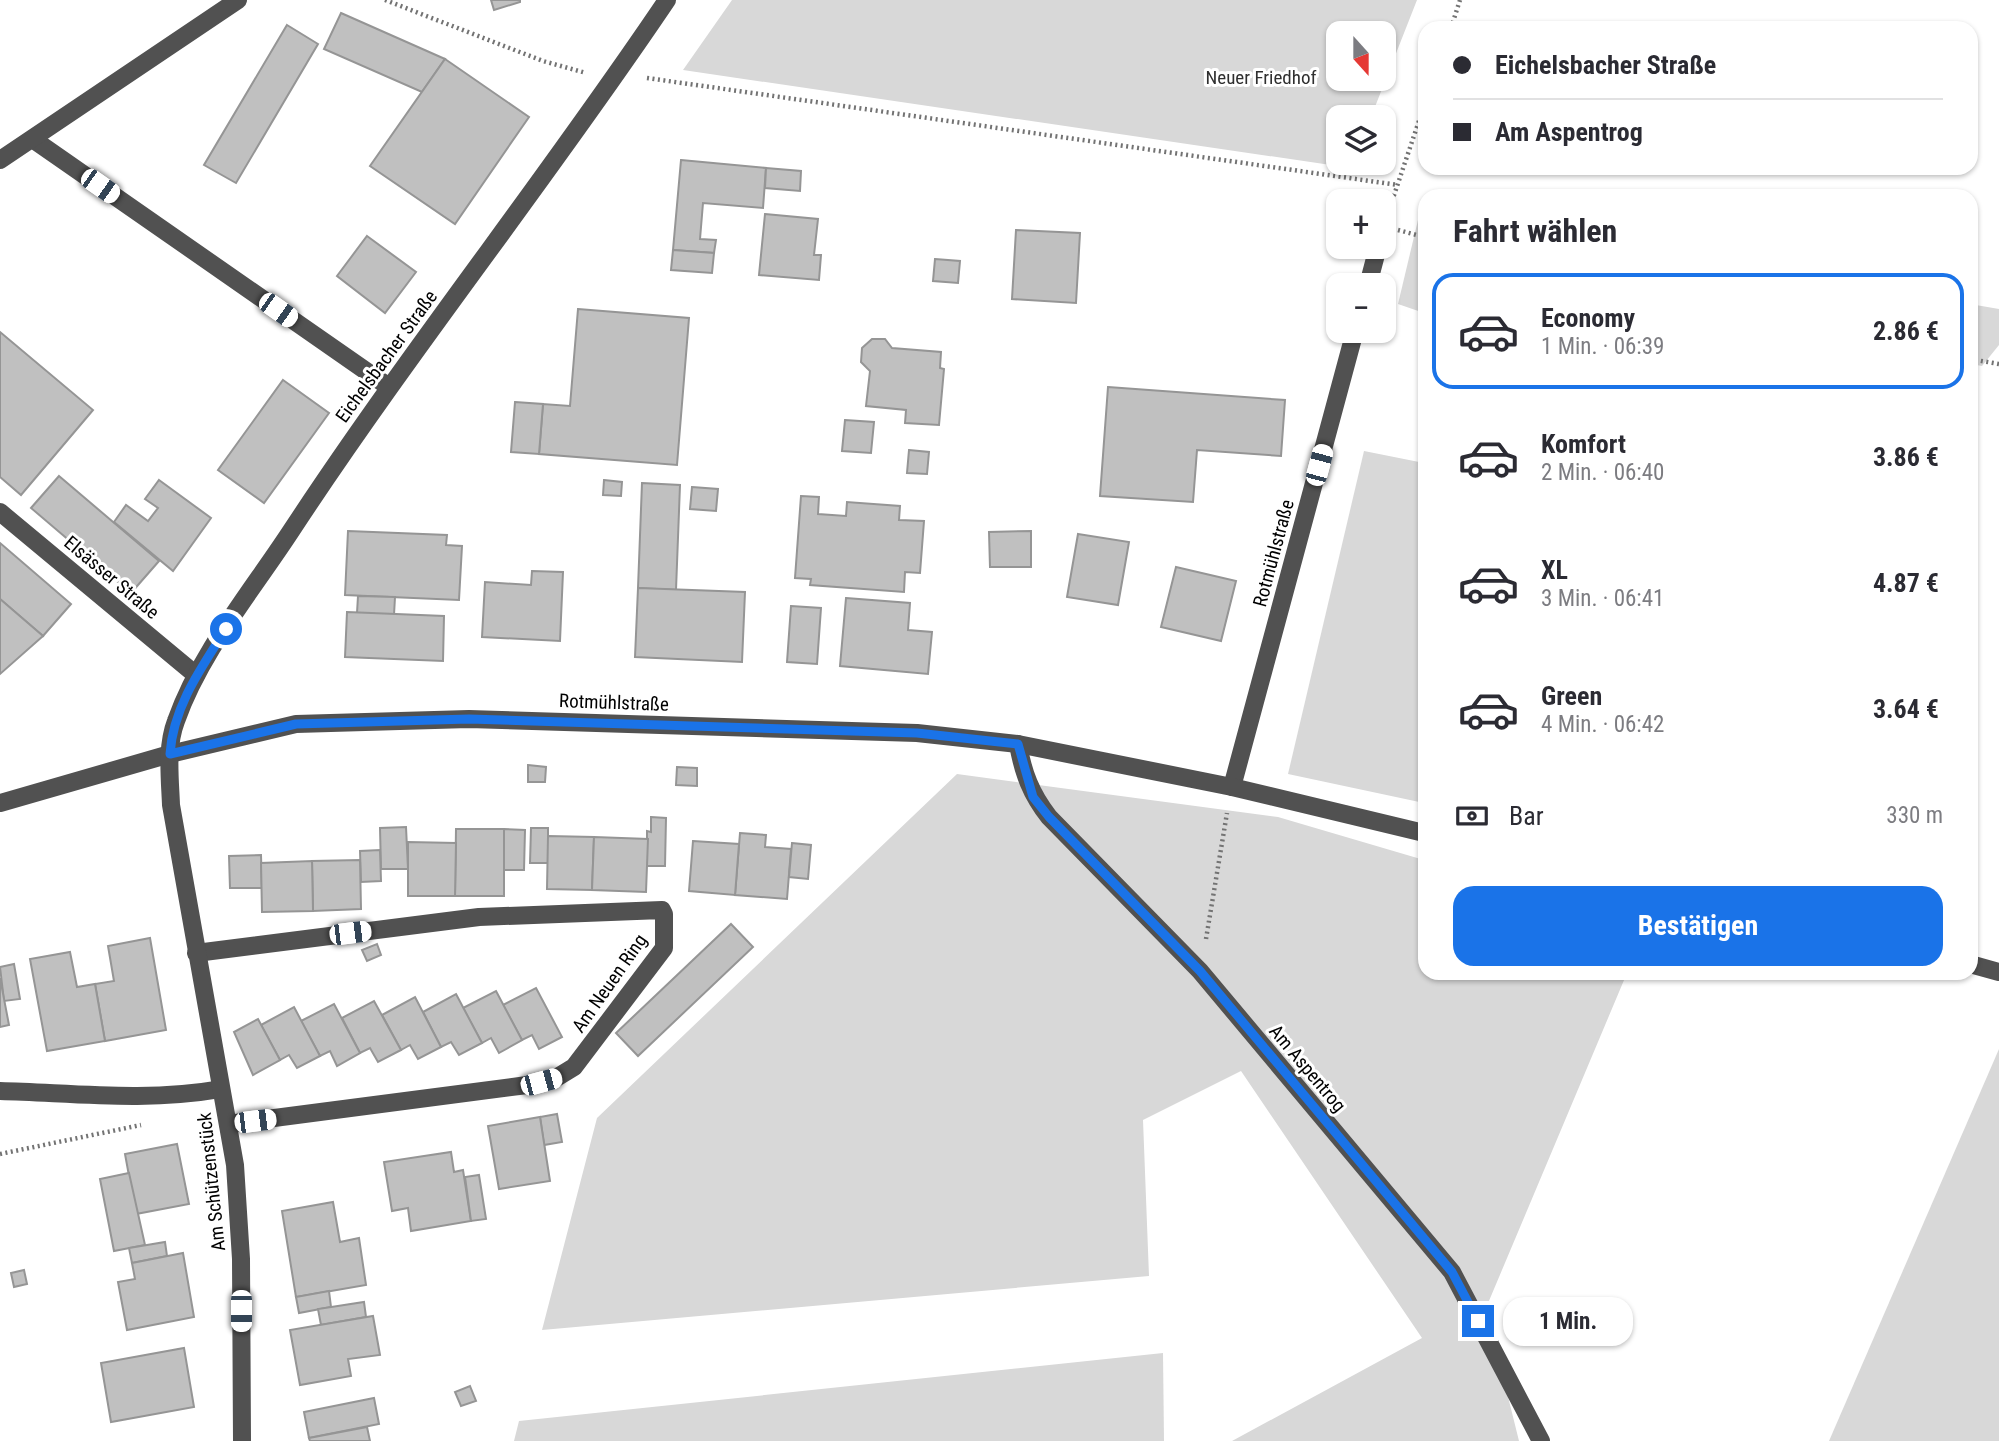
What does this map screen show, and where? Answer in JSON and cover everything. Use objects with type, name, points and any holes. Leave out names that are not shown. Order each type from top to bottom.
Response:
[{"type":"street","points":[[0,160],[34,140],[238,0]]},
{"type":"street","name":"Eichelsbacher Straße","points":[[170,754],[174,724],[197,675],[344,449],[618,74],[667,0]]},
{"type":"street","points":[[34,140],[389,387]]},
{"type":"street","name":"Rotmühlstraße","points":[[1232,787],[1352,343]]},
{"type":"street","name":"Elsässer Straße","points":[[0,512],[197,675]]},
{"type":"street","name":"Rotmühlstraße","points":[[0,803],[170,754],[296,724],[469,719],[917,733],[1018,744],[1232,787],[1418,832]]},
{"type":"street","name":"Am Aspentrog","points":[[1018,744],[1033,797],[1049,817],[1200,971],[1452,1272],[1541,1441]]},
{"type":"street","name":"Am Schützenstück","points":[[170,754],[171,805],[228,1124],[239,1210],[242,1441]]},
{"type":"street","name":"Am Neuen Ring","points":[[196,953],[479,917],[662,910],[666,923],[664,948],[574,1067],[556,1078],[527,1086],[228,1124]]},
{"type":"street","points":[[1978,966],[1999,972]]},
{"type":"street","points":[[0,1091],[132,1097],[184,1096],[221,1089]]},
{"type":"path","points":[[385,0],[543,61],[584,73],[618,74],[1398,185]]},
{"type":"path","points":[[1453,21],[1460,0]]},
{"type":"path","points":[[1396,191],[1418,124]]},
{"type":"path","points":[[1396,229],[1418,235]]},
{"type":"path","points":[[1978,360],[1999,364]]},
{"type":"path","points":[[1200,971],[1232,787]]},
{"type":"path","points":[[0,1154],[147,1124]]},
{"type":"green space","name":"Neuer Friedhof","points":[[732,0],[1417,0],[1396,53],[1396,21],[1326,21],[1326,91],[1381,91],[1376,105],[1326,105],[1326,164],[683,70]]},
{"type":"green space","points":[[1418,220],[1418,311],[1398,304]]},
{"type":"green space","points":[[1978,305],[1999,309],[1999,345],[1982,366],[1978,365]]},
{"type":"green space","points":[[1364,451],[1418,462],[1418,802],[1288,774]]},
{"type":"green space","points":[[957,774],[1278,817],[1418,858],[1418,980],[1624,980],[1486,1308],[1519,1441],[1232,1441],[1422,1338],[1241,1071],[1143,1120],[1149,1276],[542,1330],[597,1118]]},
{"type":"green space","points":[[1999,1049],[1999,1441],[1829,1441]]},
{"type":"green space","points":[[1163,1353],[1164,1441],[514,1441],[519,1421]]},
{"type":"building","points":[[491,0],[520,0],[520,2],[494,10]]},
{"type":"building","points":[[341,13],[445,59],[422,92],[324,49]]},
{"type":"building","points":[[287,25],[318,44],[236,183],[204,165]]},
{"type":"building","points":[[445,59],[529,117],[455,224],[370,166]]},
{"type":"building","points":[[681,160],[766,168],[763,208],[703,203],[700,239],[716,240],[714,253],[673,250]]},
{"type":"building","points":[[766,168],[801,171],[800,191],[765,188]]},
{"type":"building","points":[[765,214],[818,219],[814,255],[821,255],[819,280],[759,275]]},
{"type":"building","points":[[1016,230],[1080,233],[1076,303],[1012,299]]},
{"type":"building","points":[[367,236],[416,272],[385,313],[337,276]]},
{"type":"building","points":[[673,250],[714,253],[712,273],[671,270]]},
{"type":"building","points":[[935,259],[960,261],[958,283],[933,281]]},
{"type":"building","points":[[578,309],[689,318],[677,465],[539,454],[543,404],[570,406]]},
{"type":"building","points":[[0,332],[93,410],[21,495],[0,477]]},
{"type":"building","points":[[872,339],[885,339],[892,348],[941,352],[940,368],[944,369],[939,425],[905,423],[906,410],[866,406],[870,371],[861,362],[862,348]]},
{"type":"building","points":[[283,380],[329,413],[264,503],[218,470]]},
{"type":"building","points":[[1108,387],[1285,400],[1281,456],[1197,450],[1193,502],[1100,496]]},
{"type":"building","points":[[515,402],[543,404],[539,454],[511,452]]},
{"type":"building","points":[[845,420],[874,422],[871,453],[842,451]]},
{"type":"building","points":[[909,450],[929,452],[927,474],[907,473]]},
{"type":"building","points":[[59,476],[159,561],[131,593],[31,508]]},
{"type":"building","points":[[159,480],[211,518],[173,571],[114,522],[126,505],[148,521],[158,508],[145,499]]},
{"type":"building","points":[[604,480],[622,482],[621,496],[603,495]]},
{"type":"building","points":[[642,483],[680,485],[676,590],[638,588]]},
{"type":"building","points":[[692,487],[718,489],[716,511],[690,509]]},
{"type":"building","points":[[801,496],[819,497],[818,514],[846,516],[847,502],[900,506],[899,520],[924,521],[920,573],[905,572],[904,592],[810,585],[811,579],[795,578]]},
{"type":"building","points":[[348,531],[447,535],[446,545],[462,546],[459,600],[345,595]]},
{"type":"building","points":[[1031,531],[1031,567],[990,567],[989,532]]},
{"type":"building","points":[[1078,534],[1129,542],[1118,605],[1067,597]]},
{"type":"building","points":[[0,543],[71,604],[43,636],[0,599]]},
{"type":"building","points":[[1176,567],[1236,581],[1221,641],[1161,627]]},
{"type":"building","points":[[532,571],[563,572],[560,641],[482,637],[485,582],[531,585]]},
{"type":"building","points":[[638,588],[745,592],[742,662],[635,657]]},
{"type":"building","points":[[358,596],[395,597],[394,615],[357,613]]},
{"type":"building","points":[[846,598],[910,603],[908,630],[932,632],[928,674],[840,666]]},
{"type":"building","points":[[0,599],[43,636],[0,674]]},
{"type":"building","points":[[791,606],[821,608],[817,664],[787,662]]},
{"type":"building","points":[[347,612],[444,616],[443,661],[345,657]]},
{"type":"building","points":[[528,765],[546,767],[545,782],[528,782]]},
{"type":"building","points":[[677,767],[697,768],[697,786],[676,785]]},
{"type":"building","points":[[651,817],[666,818],[665,866],[647,866],[647,831],[651,832]]},
{"type":"building","points":[[406,827],[408,869],[381,869],[380,828]]},
{"type":"building","points":[[531,828],[548,828],[548,863],[530,863]]},
{"type":"building","points":[[456,829],[504,829],[504,896],[455,896]]},
{"type":"building","points":[[504,829],[525,830],[524,870],[504,870]]},
{"type":"building","points":[[740,833],[766,835],[765,847],[791,849],[787,899],[735,895]]},
{"type":"building","points":[[548,836],[594,837],[592,890],[547,889]]},
{"type":"building","points":[[594,837],[648,839],[646,892],[592,890]]},
{"type":"building","points":[[693,841],[739,844],[735,895],[689,891]]},
{"type":"building","points":[[408,842],[456,843],[455,896],[408,896]]},
{"type":"building","points":[[792,843],[811,845],[808,879],[789,877]]},
{"type":"building","points":[[380,850],[381,881],[361,882],[360,851]]},
{"type":"building","points":[[261,855],[262,888],[230,888],[229,856]]},
{"type":"building","points":[[360,860],[361,909],[313,911],[312,861]]},
{"type":"building","points":[[312,861],[313,911],[262,912],[261,863]]},
{"type":"building","points":[[731,924],[753,947],[638,1056],[616,1033]]},
{"type":"building","points":[[150,938],[166,1030],[105,1041],[95,984],[114,981],[108,946]]},
{"type":"building","points":[[377,944],[381,955],[367,961],[362,950]]},
{"type":"building","points":[[70,952],[77,987],[95,984],[105,1041],[47,1051],[30,959]]},
{"type":"building","points":[[14,964],[20,999],[4,1001],[0,967]]},
{"type":"building","points":[[0,978],[9,1025],[0,1027]]},
{"type":"building","points":[[536,988],[562,1037],[539,1049],[532,1035],[522,1040],[503,1005]]},
{"type":"building","points":[[496,991],[522,1040],[499,1053],[491,1038],[482,1043],[463,1008]]},
{"type":"building","points":[[456,994],[482,1043],[459,1055],[451,1042],[441,1047],[423,1012]]},
{"type":"building","points":[[415,997],[441,1047],[418,1059],[410,1045],[401,1050],[382,1015]]},
{"type":"building","points":[[374,1001],[401,1050],[378,1062],[370,1048],[360,1053],[342,1018]]},
{"type":"building","points":[[334,1004],[360,1053],[337,1066],[330,1051],[320,1056],[301,1021]]},
{"type":"building","points":[[294,1007],[320,1056],[297,1068],[289,1055],[280,1060],[261,1025]]},
{"type":"building","points":[[258,1019],[280,1060],[253,1075],[234,1032]]},
{"type":"building","points":[[557,1114],[562,1142],[544,1145],[540,1117]]},
{"type":"building","points":[[540,1117],[550,1181],[499,1189],[488,1126]]},
{"type":"building","points":[[177,1144],[189,1204],[136,1214],[125,1154]]},
{"type":"building","points":[[451,1152],[454,1172],[463,1170],[471,1221],[411,1231],[408,1208],[392,1211],[384,1162]]},
{"type":"building","points":[[129,1173],[145,1245],[114,1251],[100,1179]]},
{"type":"building","points":[[479,1175],[486,1219],[471,1221],[465,1177]]},
{"type":"building","points":[[333,1202],[340,1242],[359,1238],[366,1285],[296,1297],[282,1211]]},
{"type":"building","points":[[165,1242],[167,1256],[132,1263],[129,1248]]},
{"type":"building","points":[[183,1253],[194,1317],[127,1330],[118,1282],[135,1279],[132,1263]]},
{"type":"building","points":[[24,1270],[27,1284],[14,1287],[11,1273]]},
{"type":"building","points":[[329,1291],[331,1307],[299,1313],[296,1297]]},
{"type":"building","points":[[364,1302],[366,1317],[321,1325],[318,1309]]},
{"type":"building","points":[[373,1316],[380,1355],[348,1359],[351,1376],[300,1385],[290,1330]]},
{"type":"building","points":[[184,1348],[194,1407],[111,1422],[101,1363]]},
{"type":"building","points":[[470,1386],[476,1401],[461,1406],[455,1392]]},
{"type":"building","points":[[374,1398],[379,1424],[309,1438],[304,1412]]},
{"type":"building","points":[[367,1427],[370,1441],[310,1441],[309,1438]]},
{"type":"route","points":[[226,629],[184,700],[174,724],[170,754],[296,724],[469,719],[917,733],[1018,744],[1033,797],[1049,817],[1200,971],[1452,1272],[1478,1321]]}]
